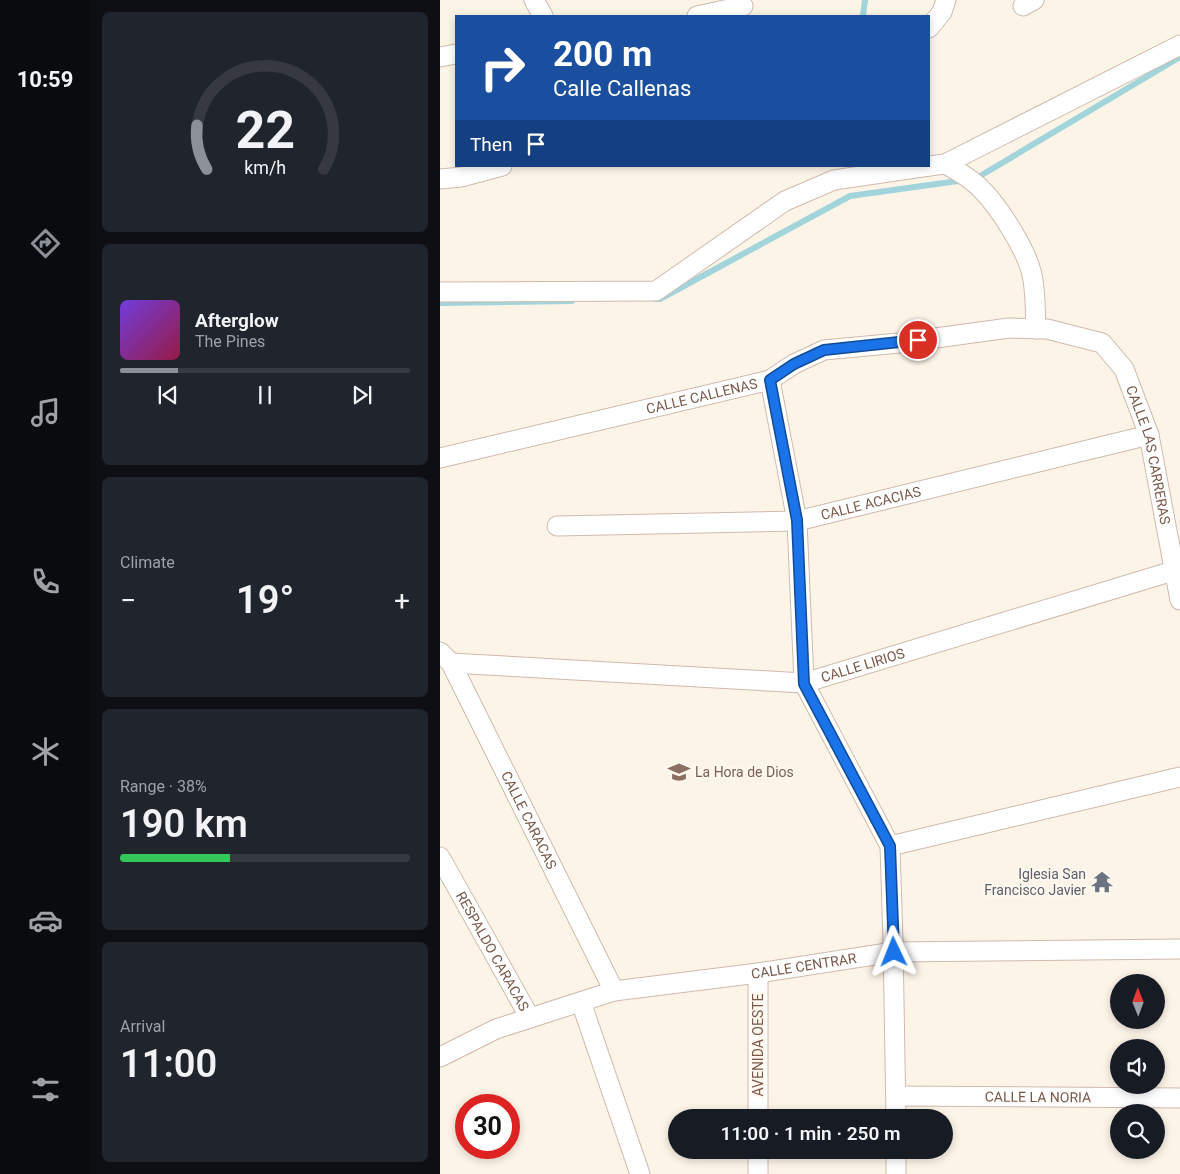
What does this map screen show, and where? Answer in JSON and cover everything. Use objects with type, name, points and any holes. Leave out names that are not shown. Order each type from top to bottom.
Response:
[{"type":"street","points":[[534,0],[542,15]]},
{"type":"street","points":[[930,27],[942,12],[946,0]]},
{"type":"street","points":[[702,15],[744,7]]},
{"type":"street","points":[[934,165],[1177,53]]},
{"type":"street","points":[[440,57],[455,54]]},
{"type":"street","points":[[934,165],[961,173],[982,189],[1004,219],[1024,254],[1032,276],[1036,329]]},
{"type":"street","points":[[440,179],[461,177],[498,167]]},
{"type":"street","points":[[440,292],[656,291],[785,201],[834,180],[921,167]]},
{"type":"street","name":"CALLE CALLENAS","points":[[440,458],[770,380],[794,364],[824,350],[899,343],[1009,328],[1047,329],[1078,336]]},
{"type":"street","name":"CALLE LAS CARRERAS","points":[[1078,336],[1102,343],[1124,369],[1149,435],[1180,600]]},
{"type":"street","points":[[770,380],[797,520],[804,684],[890,846],[894,952],[896,1109]]},
{"type":"street","name":"CALLE ACACIAS","points":[[558,526],[797,520],[1149,435]]},
{"type":"street","name":"CALLE LIRIOS","points":[[446,657],[804,684],[1174,571]]},
{"type":"street","name":"CALLE CARACAS","points":[[446,657],[614,991]]},
{"type":"street","points":[[890,846],[1180,777]]},
{"type":"street","name":"RESPALDO CARACAS","points":[[440,857],[530,1018]]},
{"type":"street","name":"CALLE CENTRAR","points":[[440,1057],[496,1029],[614,991],[758,973],[894,952],[1180,949]]},
{"type":"street","name":"AVENIDA OESTE","points":[[758,973],[758,1109]]},
{"type":"street","points":[[581,1002],[640,1174]]},
{"type":"street","name":"CALLE LA NORIA","points":[[896,1096],[1180,1098]]},
{"type":"street","points":[[758,1159],[758,1174]]},
{"type":"street","points":[[896,1159],[896,1174]]},
{"type":"waterway","points":[[863,15],[865,0]]},
{"type":"waterway","points":[[975,179],[1180,57]]},
{"type":"waterway","points":[[655,299],[660,299],[850,196],[965,180]]},
{"type":"waterway","points":[[440,303],[572,301]]},
{"type":"place","name":"La Hora de Dios","points":[[679,772]]},
{"type":"place","name":"Iglesia San Francisco Javier","points":[[1102,882]]},
{"type":"route","points":[[894,952],[890,846],[804,684],[797,520],[770,380],[794,364],[824,350],[918,340]]}]
